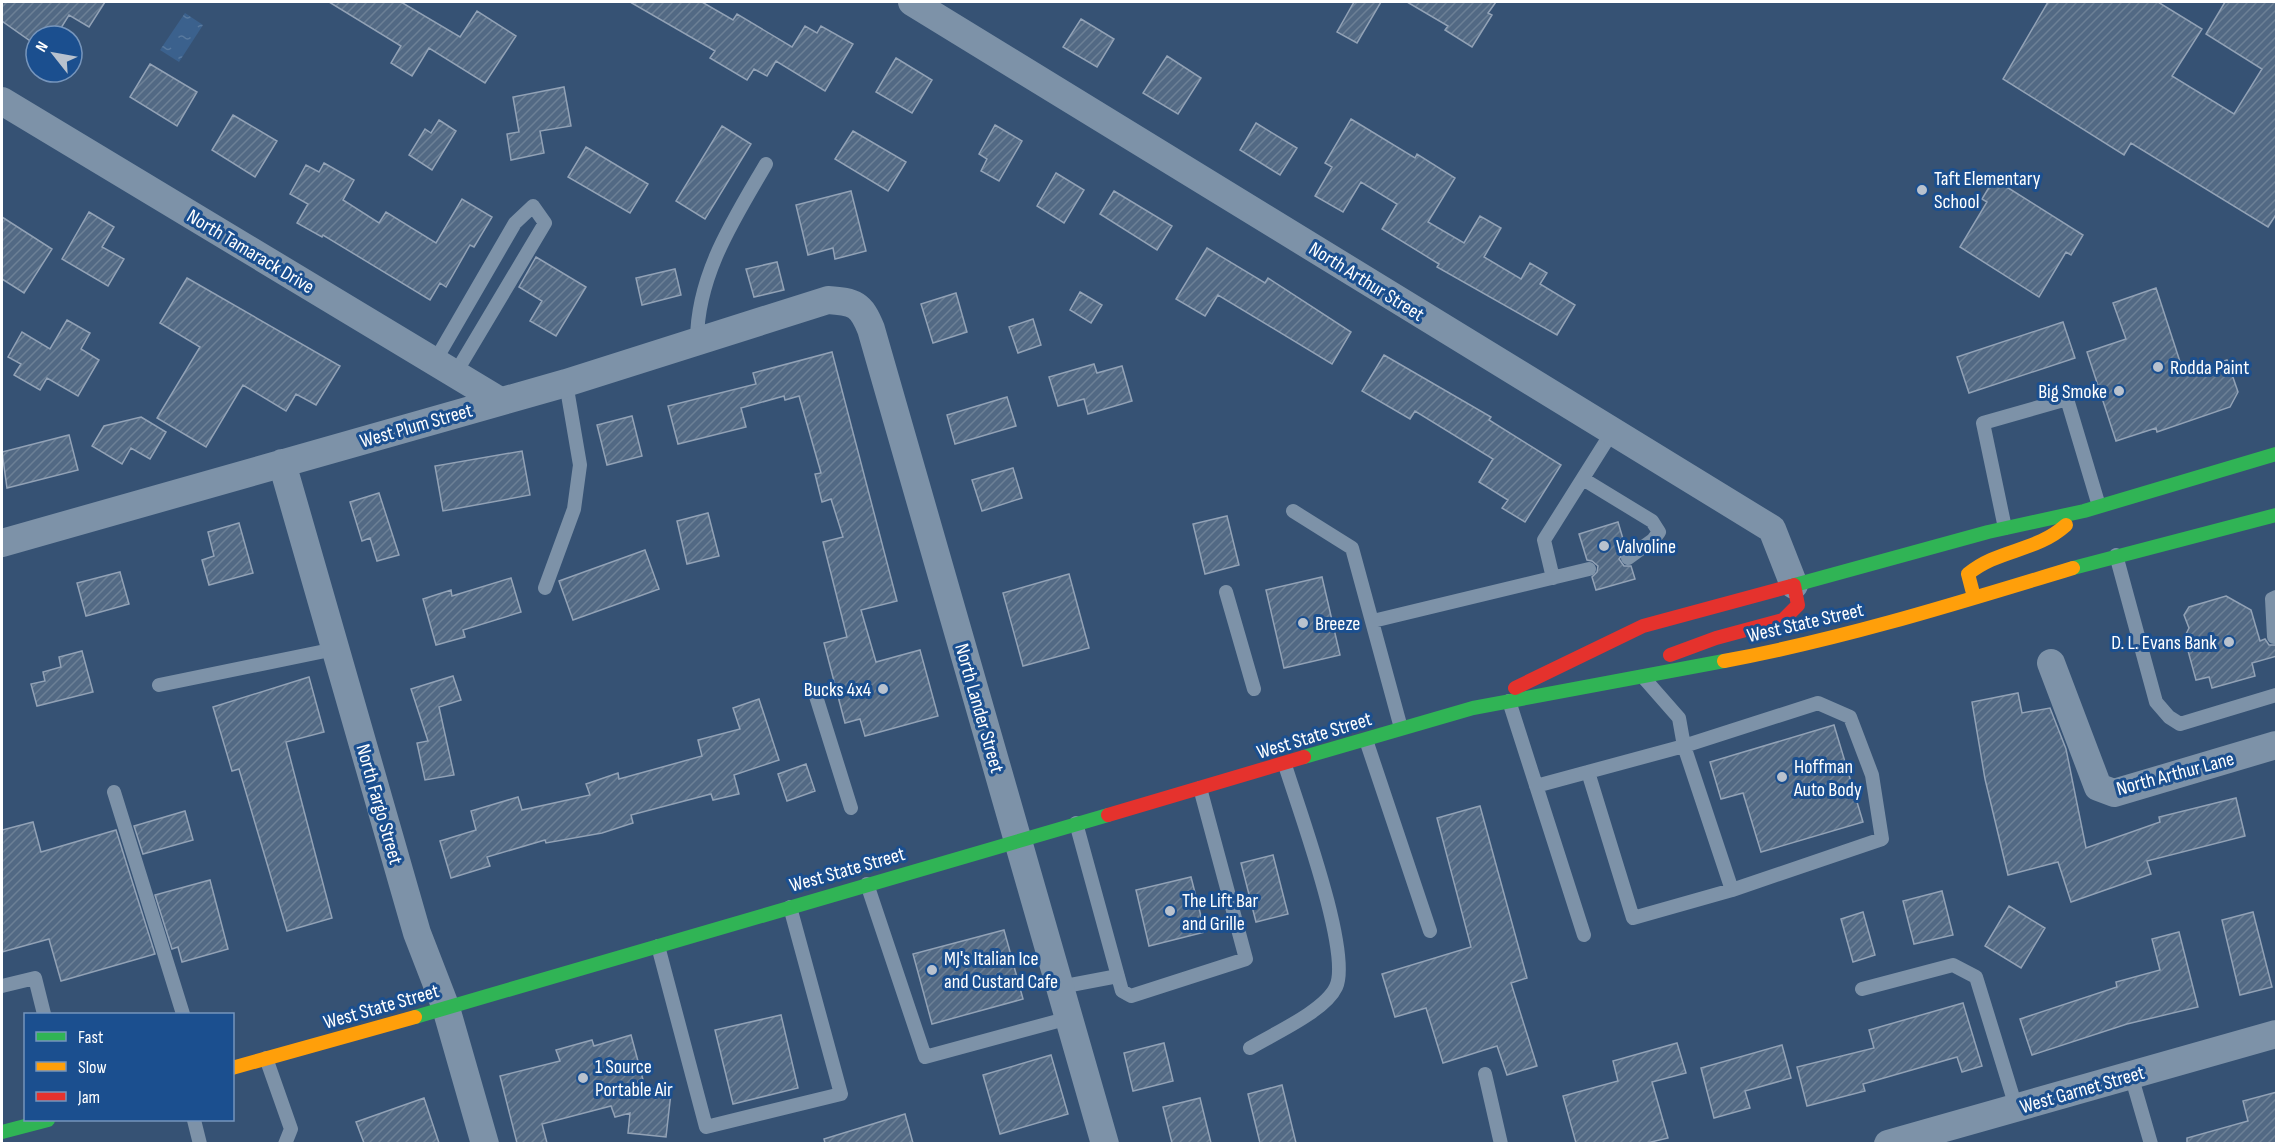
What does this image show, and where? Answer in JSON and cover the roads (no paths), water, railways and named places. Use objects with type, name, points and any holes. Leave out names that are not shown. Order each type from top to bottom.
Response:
[{"type":"main road","name":"West State Street","points":[[1473,708],[1643,626],[2005,528],[2084,511],[2277,454]]},
{"type":"main road","name":"West State Street","points":[[1974,597],[1968,574],[1975,566],[1996,556],[2047,541],[2084,511]]},
{"type":"main road","name":"West State Street","points":[[234,1067],[446,1008],[1076,823],[1285,765],[1473,708],[1787,649],[2116,555],[2277,515]]},
{"type":"main road","name":"West State Street","points":[[1642,675],[1670,656],[1716,638],[1783,620],[1798,605],[1794,585]]},
{"type":"main road","points":[[10,1135],[43,1121]]},
{"type":"street","name":"North Arthur Street","points":[[912,2],[1772,529],[1794,585]]},
{"type":"street","name":"North Tamarack Drive","points":[[2,101],[500,401]]},
{"type":"street","name":"West Plum Street","points":[[2,543],[566,383],[828,300]]},
{"type":"street","name":"North Lander Street","points":[[828,300],[849,302],[863,310],[871,329],[1105,1143]]},
{"type":"street","name":"North Fargo Street","points":[[282,463],[417,933],[446,1008],[485,1143]]},
{"type":"street","name":"North Arthur Lane","points":[[2051,663],[2098,787],[2114,793],[2277,745]]},
{"type":"street","name":"West Garnet Street","points":[[1888,1143],[2277,1034]]},
{"type":"lane","points":[[697,341],[697,325],[709,271],[722,240],[766,164]]},
{"type":"lane","points":[[533,206],[545,223],[445,368],[516,223],[533,206]]},
{"type":"lane","points":[[545,588],[574,509],[580,465],[566,383]]},
{"type":"lane","points":[[2005,528],[1983,423],[2067,399],[2099,506]]},
{"type":"lane","points":[[1552,578],[1544,540],[1612,432]]},
{"type":"lane","points":[[1583,479],[1652,521],[1659,532],[1653,540],[1628,558]]},
{"type":"lane","points":[[1293,511],[1352,548],[1401,728]]},
{"type":"lane","points":[[2116,555],[2156,702],[2169,717],[2180,724],[2277,695]]},
{"type":"lane","points":[[1373,621],[1589,569]]},
{"type":"lane","points":[[1226,592],[1254,688]]},
{"type":"lane","points":[[2274,637],[2272,599],[2277,597]]},
{"type":"lane","points":[[159,685],[336,649]]},
{"type":"lane","points":[[1642,675],[1679,718],[1684,746],[1732,890]]},
{"type":"lane","points":[[814,690],[851,808]]},
{"type":"lane","points":[[1509,701],[1584,934]]},
{"type":"lane","points":[[1536,786],[1684,746],[1818,703],[1850,717],[1872,776],[1882,839],[1732,890],[1633,918],[1588,772]]},
{"type":"lane","points":[[1366,740],[1430,931]]},
{"type":"lane","points":[[1250,1048],[1326,1002],[1337,986],[1340,962],[1334,926],[1285,765]]},
{"type":"lane","points":[[1076,823],[1122,991],[1131,996],[1246,959],[1200,788]]},
{"type":"lane","points":[[114,792],[183,1013]]},
{"type":"lane","points":[[867,884],[925,1057],[1069,1018]]},
{"type":"lane","points":[[658,946],[706,1127],[841,1094],[790,907]]},
{"type":"lane","points":[[1862,989],[1953,964],[1976,977],[2016,1107]]},
{"type":"lane","points":[[1060,987],[1118,976]]},
{"type":"lane","points":[[2,986],[35,978],[44,1013]]},
{"type":"lane","points":[[266,1058],[291,1129],[285,1143]]},
{"type":"lane","points":[[1485,1074],[1501,1143]]},
{"type":"lane","points":[[2131,1075],[2151,1143]]},
{"type":"lane","points":[[194,1121],[200,1143]]},
{"type":"water","points":[[185,13],[203,25],[179,62],[160,50]]},
{"type":"place","name":"Taft Elementary School","points":[[1922,190]]},
{"type":"place","name":"Rodda Paint","points":[[2158,367]]},
{"type":"place","name":"Big Smoke","points":[[2119,391]]},
{"type":"place","name":"Valvoline","points":[[1604,546]]},
{"type":"place","name":"Breeze","points":[[1303,623]]},
{"type":"place","name":"D. L. Evans Bank","points":[[2229,642]]},
{"type":"place","name":"Bucks 4x4","points":[[883,689]]},
{"type":"place","name":"Hoffman Auto Body","points":[[1782,777]]},
{"type":"place","name":"The Lift Bar and Grille","points":[[1170,911]]},
{"type":"place","name":"MJ's Italian Ice and Custard Cafe","points":[[932,970]]},
{"type":"place","name":"1 Source Portable Air","points":[[583,1078]]}]
